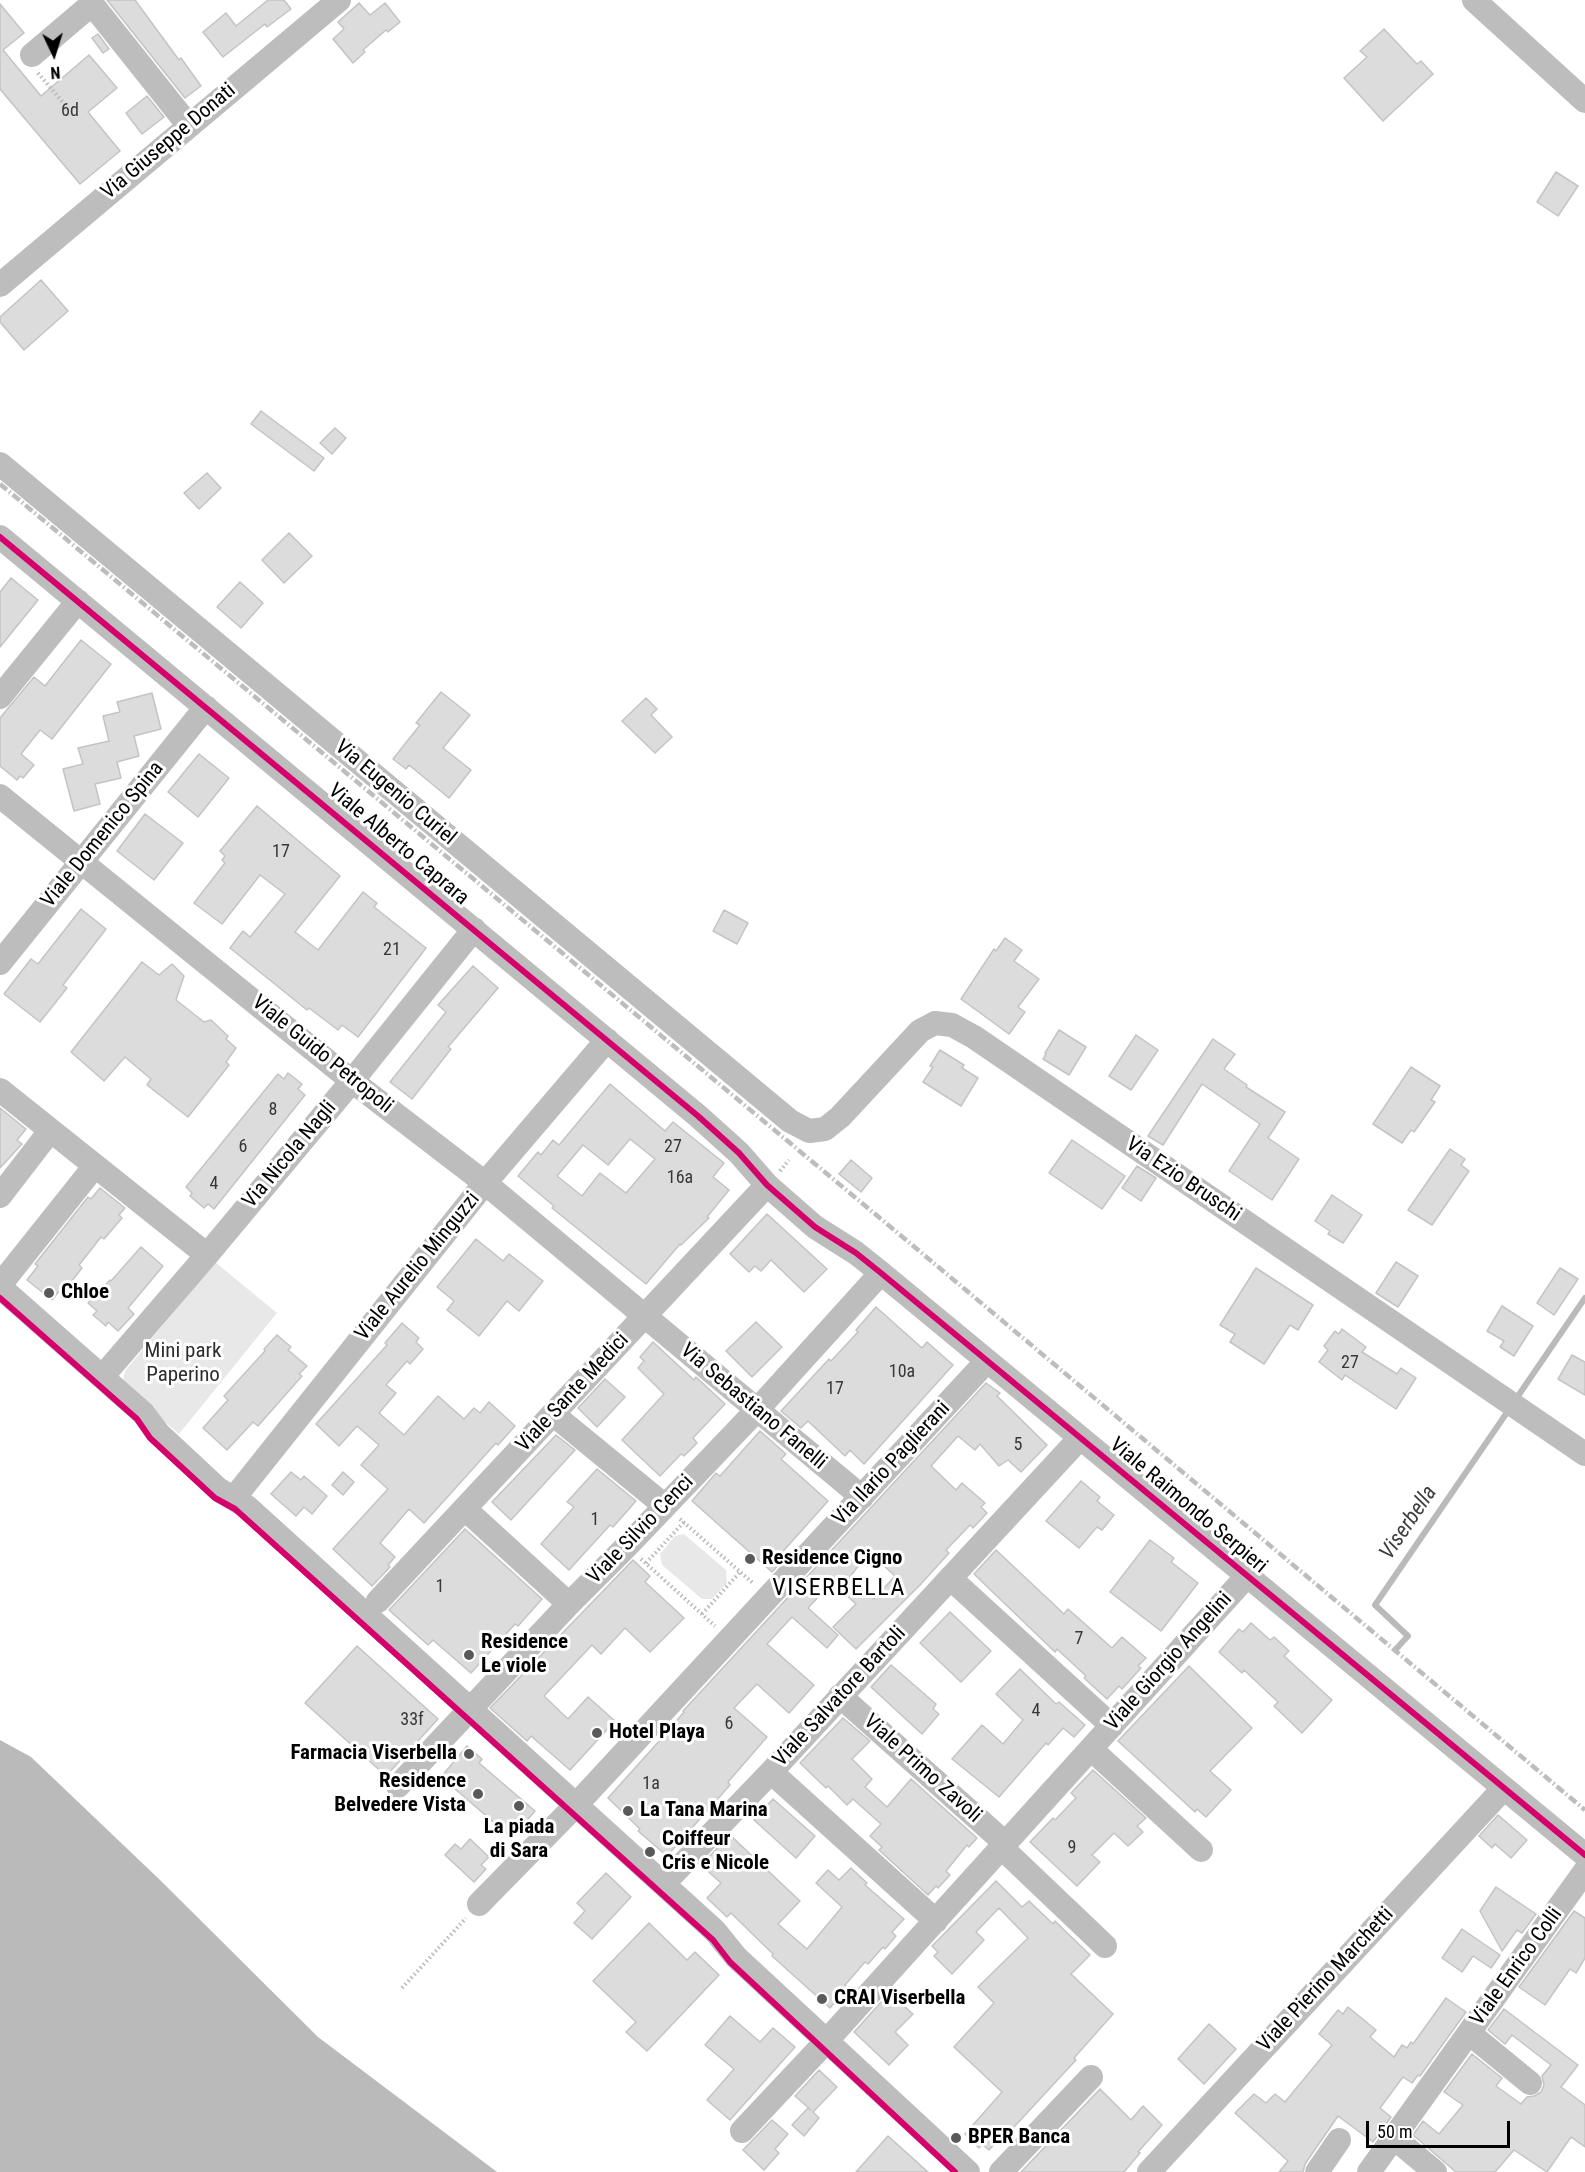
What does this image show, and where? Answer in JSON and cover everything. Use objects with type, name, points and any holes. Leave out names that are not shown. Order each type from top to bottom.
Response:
[{"type":"street","name":"Via Giuseppe Donati","points":[[0,285],[339,0]]},
{"type":"street","points":[[1474,0],[1585,101]]},
{"type":"street","points":[[32,55],[92,4],[189,126]]},
{"type":"street","name":"Via Eugenio Curiel","points":[[0,464],[790,1121]]},
{"type":"street","name":"Viale Alberto Caprara","points":[[0,537],[715,1131],[768,1185]]},
{"type":"street","points":[[0,697],[78,601]]},
{"type":"street","name":"Viale Domenico Spina","points":[[0,963],[206,707]]},
{"type":"street","name":"Viale Guido Petropoli","points":[[0,796],[352,1081],[485,1183],[644,1315]]},
{"type":"street","name":"Via Nicola Nagli","points":[[102,1377],[207,1256],[474,929]]},
{"type":"street","name":"Via Ezio Bruschi","points":[[790,1121],[809,1131],[825,1129],[840,1117],[920,1030],[935,1023],[952,1025],[1004,1057],[1585,1454]]},
{"type":"street","name":"Viale Aurelio Minguzzi","points":[[234,1498],[485,1183],[607,1040]]},
{"type":"street","points":[[0,1090],[207,1256]]},
{"type":"street","points":[[0,1196],[50,1131]]},
{"type":"street","points":[[94,1167],[0,1286],[142,1413],[159,1434],[218,1489],[234,1498],[715,1930],[736,1957],[968,2172]]},
{"type":"street","name":"Viale Raimondo Serpieri","points":[[768,1185],[815,1227],[856,1253],[881,1273],[1585,1855]]},
{"type":"street","name":"Viale Sante Medici","points":[[378,1601],[768,1185]]},
{"type":"street","name":"Viale Silvio Cenci","points":[[398,1786],[569,1604],[756,1411],[881,1273]]},
{"type":"street","name":"Via Sebastiano Fanelli","points":[[644,1315],[756,1411],[862,1497]]},
{"type":"street","name":"Via Ilario Paglierani","points":[[479,1904],[576,1805],[987,1361]]},
{"type":"street","points":[[554,1415],[665,1506]]},
{"type":"street","name":"Viale Salvatore Bartoli","points":[[673,1874],[771,1772],[1080,1438]]},
{"type":"street","points":[[465,1509],[569,1604]]},
{"type":"street","name":"Viale Giorgio Angelini","points":[[741,2131],[827,2041],[1247,1576]]},
{"type":"street","points":[[950,1578],[1112,1726]]},
{"type":"street","name":"Viale Primo Zavoli","points":[[840,1696],[1003,1845]]},
{"type":"street","name":"Viale Giorgio Angelini","points":[[1091,1749],[1201,1850]]},
{"type":"street","points":[[771,1772],[936,1921]]},
{"type":"street","name":"Viale Pierino Marchetti","points":[[1149,2172],[1504,1788]]},
{"type":"street","points":[[1003,1845],[1105,1946]]},
{"type":"street","name":"Viale Enrico Colli","points":[[1369,2172],[1585,1871]]},
{"type":"street","name":"Viale Enrico Colli","points":[[1469,2033],[1530,2083]]},
{"type":"street","points":[[1001,2172],[1091,2076]]},
{"type":"street","points":[[1393,2137],[1435,2172]]},
{"type":"street","points":[[1317,2172],[1339,2140]]},
{"type":"path","points":[[32,55],[37,60],[31,65],[66,106]]},
{"type":"path","points":[[665,1506],[768,1596]]},
{"type":"path","points":[[646,1563],[684,1522]]},
{"type":"path","points":[[627,1546],[729,1638]]},
{"type":"path","points":[[702,1614],[740,1572]]},
{"type":"path","points":[[402,1988],[479,1904]]},
{"type":"green space","name":"Mini park Paperino","points":[[215,1262],[277,1313],[179,1434],[122,1385],[125,1371]]},
{"type":"green space","points":[[684,1534],[726,1570],[727,1583],[712,1599],[702,1599],[662,1565],[660,1554],[675,1536]]},
{"type":"shaded area","points":[[0,1740],[31,1757],[160,1880],[318,2037],[497,2172],[0,2172]]},
{"type":"building","points":[[107,0],[135,0],[201,86],[185,98]]},
{"type":"building","points":[[268,0],[284,0],[291,9],[267,27],[265,24],[223,57],[203,32],[226,13],[236,26]]},
{"type":"building","points":[[359,3],[370,15],[385,3],[400,22],[388,32],[386,30],[363,50],[365,52],[353,63],[333,39],[344,29],[338,22]]},
{"type":"building","points":[[0,4],[24,33],[3,50],[41,96],[89,55],[117,88],[88,112],[120,151],[80,184],[0,89]]},
{"type":"building","points":[[1384,29],[1417,64],[1421,61],[1433,74],[1383,121],[1344,78],[1367,57],[1360,51]]},
{"type":"building","points":[[98,34],[109,49],[103,53],[92,38]]},
{"type":"building","points":[[147,96],[164,117],[142,134],[126,113]]},
{"type":"building","points":[[1556,172],[1578,186],[1558,216],[1537,202]]},
{"type":"building","points":[[41,280],[68,311],[24,350],[0,322],[0,317]]},
{"type":"building","points":[[261,411],[324,458],[314,471],[251,424]]},
{"type":"building","points":[[335,428],[346,438],[332,454],[320,443]]},
{"type":"building","points":[[207,473],[221,488],[199,509],[184,493]]},
{"type":"building","points":[[289,533],[312,556],[284,583],[262,560]]},
{"type":"building","points":[[11,578],[38,600],[0,647],[0,592]]},
{"type":"building","points":[[240,582],[263,603],[241,628],[217,607]]},
{"type":"building","points":[[81,640],[111,664],[52,739],[40,730],[21,754],[34,765],[23,778],[20,776],[17,780],[0,766],[0,718],[34,677],[45,686]]},
{"type":"building","points":[[441,692],[470,715],[443,748],[471,770],[449,798],[409,765],[406,769],[393,759],[420,725],[416,723]]},
{"type":"building","points":[[152,693],[161,729],[134,736],[139,756],[117,762],[121,778],[95,784],[100,804],[74,811],[63,769],[83,764],[78,748],[109,741],[103,716],[120,712],[117,702]]},
{"type":"building","points":[[646,698],[657,709],[651,715],[672,737],[655,753],[622,721]]},
{"type":"building","points":[[199,754],[229,778],[198,817],[168,792]]},
{"type":"building","points":[[257,806],[340,876],[295,932],[318,950],[363,892],[377,903],[374,907],[426,948],[358,1037],[342,1025],[338,1030],[309,1008],[307,1010],[230,948],[243,931],[250,937],[285,894],[260,875],[222,924],[194,903],[225,863],[222,860],[225,856],[220,851]]},
{"type":"building","points":[[145,814],[183,843],[154,880],[117,851]]},
{"type":"building","points":[[81,909],[106,929],[63,985],[67,988],[40,1022],[4,994],[31,959],[38,964]]},
{"type":"building","points":[[724,910],[748,923],[737,944],[713,931]]},
{"type":"building","points":[[1005,938],[1022,950],[1014,961],[1039,979],[1018,1007],[1025,1012],[1009,1034],[961,999],[994,949],[996,951]]},
{"type":"building","points":[[142,962],[159,975],[172,964],[184,976],[176,1000],[204,1022],[211,1020],[228,1036],[226,1039],[236,1048],[226,1062],[229,1065],[188,1117],[147,1085],[151,1079],[125,1057],[104,1081],[71,1052]]},
{"type":"building","points":[[473,966],[498,988],[448,1047],[451,1049],[412,1099],[390,1082],[446,1012],[438,1005]]},
{"type":"building","points":[[1059,1030],[1086,1047],[1069,1075],[1043,1059]]},
{"type":"building","points":[[1136,1035],[1158,1050],[1131,1090],[1109,1076]]},
{"type":"building","points":[[1213,1039],[1235,1054],[1224,1069],[1247,1085],[1246,1087],[1285,1112],[1268,1138],[1299,1159],[1272,1200],[1229,1171],[1260,1124],[1202,1084],[1163,1145],[1148,1136]]},
{"type":"building","points":[[940,1050],[964,1065],[962,1068],[978,1078],[961,1106],[923,1082]]},
{"type":"building","points":[[1411,1067],[1440,1086],[1431,1100],[1435,1102],[1414,1132],[1411,1130],[1402,1143],[1373,1124]]},
{"type":"building","points":[[288,1073],[302,1084],[298,1089],[305,1095],[214,1209],[208,1204],[204,1208],[190,1196],[192,1193],[186,1187],[278,1074],[284,1079]]},
{"type":"building","points":[[610,1084],[665,1131],[673,1122],[724,1163],[713,1177],[729,1190],[707,1217],[709,1218],[680,1244],[646,1284],[552,1208],[554,1206],[518,1176],[538,1152],[541,1155],[553,1140],[559,1145]],"holes":[[[630,1139],[655,1159],[626,1193],[600,1173],[582,1196],[557,1176],[583,1145],[608,1165]]]},
{"type":"building","points":[[0,1108],[26,1129],[17,1140],[22,1144],[0,1168]]},
{"type":"building","points":[[1072,1140],[1125,1176],[1102,1209],[1049,1173]]},
{"type":"building","points":[[1450,1149],[1465,1159],[1461,1165],[1469,1171],[1432,1225],[1408,1210]]},
{"type":"building","points":[[851,1160],[872,1178],[861,1192],[839,1174]]},
{"type":"building","points":[[1137,1166],[1156,1178],[1141,1201],[1122,1188]]},
{"type":"building","points":[[100,1188],[125,1208],[119,1215],[122,1218],[104,1239],[101,1237],[79,1265],[82,1268],[67,1287],[64,1285],[52,1300],[27,1280],[38,1266],[35,1264],[88,1197],[91,1199]]},
{"type":"building","points":[[1332,1195],[1362,1215],[1343,1243],[1328,1234],[1330,1231],[1315,1221]]},
{"type":"building","points":[[767,1214],[827,1269],[804,1292],[771,1260],[761,1271],[755,1266],[749,1272],[730,1254]]},
{"type":"building","points":[[476,1239],[503,1261],[509,1254],[543,1281],[519,1311],[507,1301],[479,1336],[447,1310],[454,1301],[437,1287]]},
{"type":"building","points":[[141,1247],[163,1266],[128,1308],[134,1314],[118,1331],[108,1322],[106,1326],[93,1315],[97,1311],[88,1303]]},
{"type":"building","points":[[1396,1262],[1418,1276],[1398,1307],[1376,1293]]},
{"type":"building","points":[[1256,1268],[1313,1305],[1298,1330],[1290,1325],[1264,1364],[1230,1342],[1235,1334],[1220,1325]]},
{"type":"building","points":[[1560,1268],[1578,1279],[1554,1315],[1537,1303]]},
{"type":"building","points":[[1502,1306],[1533,1326],[1514,1356],[1500,1347],[1504,1341],[1487,1331]]},
{"type":"building","points":[[876,1307],[922,1348],[927,1342],[953,1365],[864,1464],[850,1450],[845,1456],[808,1421],[801,1428],[781,1411],[829,1359],[831,1361],[858,1332],[856,1330]]},
{"type":"building","points":[[756,1322],[782,1347],[752,1377],[726,1351]]},
{"type":"building","points":[[402,1323],[419,1338],[416,1342],[423,1349],[410,1364],[407,1361],[386,1385],[396,1393],[379,1413],[404,1435],[438,1396],[464,1419],[474,1408],[480,1413],[489,1402],[515,1426],[498,1445],[496,1443],[424,1523],[409,1509],[380,1543],[395,1557],[388,1565],[390,1567],[372,1586],[333,1549],[388,1489],[361,1465],[379,1445],[357,1426],[339,1446],[316,1424],[387,1345],[385,1343]]},
{"type":"building","points":[[1342,1329],[1366,1347],[1362,1352],[1397,1374],[1401,1368],[1416,1378],[1396,1409],[1345,1375],[1342,1380],[1319,1362],[1328,1350],[1324,1346],[1335,1331],[1339,1334]]},
{"type":"building","points":[[277,1335],[291,1347],[288,1350],[307,1366],[299,1374],[302,1376],[258,1426],[253,1422],[227,1450],[203,1428],[228,1400],[224,1396]]},
{"type":"building","points":[[653,1342],[694,1380],[696,1377],[725,1404],[693,1438],[697,1443],[684,1456],[681,1454],[660,1476],[622,1440],[664,1394],[638,1368],[644,1361],[640,1357]]},
{"type":"building","points":[[1572,1355],[1585,1362],[1585,1395],[1558,1379]]},
{"type":"building","points":[[605,1379],[625,1397],[597,1427],[578,1408]]},
{"type":"building","points":[[986,1383],[1000,1393],[997,1396],[1047,1445],[1021,1472],[1008,1460],[999,1466],[980,1444],[975,1450],[958,1436],[931,1466],[956,1490],[962,1483],[985,1503],[981,1507],[987,1513],[973,1528],[970,1525],[946,1550],[949,1553],[920,1585],[856,1649],[833,1627],[856,1604],[832,1582],[808,1608],[838,1635],[827,1648],[792,1617],[767,1644],[814,1685],[789,1713],[757,1684],[734,1708],[767,1737],[728,1782],[730,1785],[667,1856],[638,1831],[640,1829],[608,1798],[683,1711]],"holes":[[[869,1552],[895,1576],[874,1599],[849,1578]]]},
{"type":"building","points":[[760,1431],[786,1454],[781,1459],[828,1501],[778,1557],[782,1561],[772,1572],[692,1501],[716,1473],[720,1476]]},
{"type":"building","points":[[556,1435],[575,1450],[511,1520],[492,1502]]},
{"type":"building","points":[[597,1469],[636,1501],[613,1527],[610,1525],[569,1570],[541,1544],[574,1507],[567,1502]]},
{"type":"building","points":[[291,1472],[301,1480],[304,1476],[327,1496],[312,1514],[304,1507],[296,1516],[271,1494]]},
{"type":"building","points":[[343,1472],[354,1482],[343,1495],[332,1485]]},
{"type":"building","points":[[1081,1481],[1100,1497],[1097,1501],[1114,1515],[1102,1530],[1097,1527],[1079,1548],[1046,1521]]},
{"type":"building","points":[[465,1529],[542,1599],[518,1626],[515,1624],[471,1673],[433,1640],[428,1645],[389,1610]]},
{"type":"building","points":[[1150,1540],[1174,1558],[1171,1562],[1198,1583],[1161,1631],[1110,1592]]},
{"type":"building","points":[[996,1550],[1064,1614],[1068,1609],[1112,1648],[1122,1637],[1146,1658],[1138,1666],[1141,1668],[1122,1689],[1119,1686],[1107,1699],[1084,1678],[1086,1676],[1057,1649],[1055,1652],[974,1574]]},
{"type":"building","points":[[633,1560],[650,1576],[645,1582],[684,1618],[650,1652],[625,1628],[601,1654],[592,1645],[544,1696],[568,1719],[588,1697],[615,1721],[570,1770],[531,1736],[527,1741],[490,1708]]},
{"type":"building","points":[[950,1612],[991,1651],[961,1682],[920,1643]]},
{"type":"building","points":[[1251,1623],[1270,1640],[1274,1637],[1289,1651],[1284,1656],[1332,1700],[1302,1733],[1274,1706],[1278,1702],[1244,1670],[1242,1673],[1219,1652],[1239,1629],[1243,1632]]},
{"type":"building","points":[[357,1646],[438,1719],[386,1776],[305,1703]]},
{"type":"building","points":[[891,1665],[936,1704],[933,1709],[939,1714],[922,1734],[871,1687]]},
{"type":"building","points":[[1189,1666],[1252,1728],[1210,1771],[1231,1790],[1206,1817],[1197,1809],[1195,1812],[1118,1741]]},
{"type":"building","points":[[1020,1669],[1056,1704],[1059,1702],[1085,1725],[1074,1737],[1063,1728],[1048,1745],[1046,1743],[999,1797],[952,1759],[982,1725],[1003,1744],[1023,1720],[996,1694]]},
{"type":"building","points":[[843,1718],[870,1741],[852,1759],[872,1779],[865,1787],[887,1807],[911,1779],[977,1838],[969,1847],[967,1845],[946,1871],[950,1875],[928,1895],[879,1850],[882,1847],[870,1836],[881,1824],[853,1799],[847,1805],[800,1763]]},
{"type":"building","points":[[467,1746],[482,1759],[479,1763],[535,1811],[512,1838],[441,1777]]},
{"type":"building","points":[[1093,1770],[1146,1818],[1137,1826],[1143,1832],[1128,1846],[1114,1833],[1092,1855],[1100,1862],[1077,1886],[1030,1842],[1076,1798],[1071,1793]]},
{"type":"building","points":[[773,1799],[815,1836],[796,1858],[754,1820]]},
{"type":"building","points":[[1498,1815],[1527,1840],[1511,1858],[1495,1844],[1492,1848],[1479,1836]]},
{"type":"building","points":[[730,1835],[800,1901],[778,1924],[807,1949],[842,1907],[816,1883],[828,1870],[839,1880],[851,1868],[867,1883],[865,1885],[904,1919],[892,1932],[896,1936],[868,1964],[865,1962],[845,1985],[847,1987],[830,2008],[772,1956],[773,1954],[731,1913],[727,1917],[707,1898],[721,1883],[701,1865]]},
{"type":"building","points":[[470,1839],[489,1857],[481,1865],[486,1869],[474,1882],[445,1855],[455,1844],[461,1849]]},
{"type":"building","points":[[606,1873],[631,1897],[592,1939],[574,1923],[585,1911],[577,1903]]},
{"type":"building","points":[[996,1881],[1022,1907],[1029,1901],[1053,1924],[1055,1921],[1090,1955],[1071,1974],[1113,2014],[1074,2058],[1076,2060],[1002,2140],[1000,2138],[989,2150],[982,2144],[979,2148],[965,2134],[1002,2092],[954,2047],[994,2003],[978,1987],[1028,1938],[999,1908],[976,1932],[984,1940],[952,1974],[934,1956],[938,1952],[932,1946]]},
{"type":"building","points":[[1496,1887],[1536,1914],[1522,1933],[1517,1930],[1502,1951],[1480,1911]]},
{"type":"building","points":[[1574,1911],[1585,1918],[1585,1958],[1576,1973],[1570,1969],[1545,2005],[1519,1987]]},
{"type":"building","points":[[649,1923],[687,1960],[695,1952],[719,1975],[647,2051],[626,2032],[636,2022],[593,1981]]},
{"type":"building","points":[[1462,1929],[1500,1955],[1491,1968],[1473,1956],[1462,1972],[1442,1958]]},
{"type":"building","points":[[1446,1998],[1466,2012],[1420,2076],[1418,2075],[1412,2083],[1403,2077],[1380,2108],[1391,2117],[1373,2142],[1338,2116],[1305,2164],[1303,2172],[1279,2172],[1288,2161],[1235,2113],[1254,2094],[1266,2103],[1275,2094],[1285,2102],[1332,2045],[1319,2034],[1338,2010],[1343,2014],[1348,2007],[1376,2030],[1370,2037],[1394,2057],[1402,2045],[1407,2048],[1411,2042],[1413,2044]]},
{"type":"building","points":[[896,1999],[913,2014],[895,2032],[908,2045],[889,2065],[854,2032],[882,2001],[889,2007]]},
{"type":"building","points":[[1504,2009],[1578,2065],[1561,2087],[1585,2105],[1585,2147],[1571,2137],[1547,2172],[1514,2150],[1495,2172],[1456,2172],[1413,2135],[1423,2121],[1439,2134],[1463,2105],[1444,2092],[1472,2054],[1502,2078],[1496,2086],[1521,2104],[1527,2097],[1541,2092],[1544,2085],[1542,2076],[1551,2065],[1512,2035],[1505,2044],[1488,2030]]},
{"type":"building","points":[[730,2016],[760,2042],[773,2028],[795,2047],[730,2120],[707,2100],[734,2069],[705,2045]]},
{"type":"building","points":[[1209,2024],[1236,2049],[1204,2084],[1178,2059]]},
{"type":"building","points":[[819,2070],[837,2087],[813,2112],[819,2118],[804,2136],[792,2125],[808,2108],[811,2110],[795,2096]]},
{"type":"building","points":[[1100,2089],[1131,2120],[1143,2106],[1162,2125],[1124,2172],[1021,2172]]},
{"type":"building","points":[[772,2120],[788,2134],[775,2149],[779,2153],[764,2170],[743,2150]]},
{"type":"building","points":[[888,2136],[928,2172],[856,2172]]},
{"type":"waterway","name":"Viserbella","points":[[1518,1396],[1585,1298]]},
{"type":"waterway","name":"Viserbella","points":[[1397,1648],[1408,1636],[1375,1605],[1508,1411]]},
{"type":"railway","points":[[0,484],[1585,1810]]},
{"type":"cycle path","points":[[0,537],[698,1116],[739,1153],[767,1185],[815,1227],[856,1253],[881,1273],[1585,1855]]},
{"type":"cycle path","points":[[0,1298],[137,1419],[150,1438],[215,1498],[235,1509],[713,1940],[730,1962],[955,2172]]},
{"type":"place","name":"Chloe","points":[[49,1293]]},
{"type":"place","name":"Residence Cigno","points":[[750,1559]]},
{"type":"place","name":"Residence Le viole","points":[[469,1655]]},
{"type":"place","name":"Hotel Playa","points":[[597,1733]]},
{"type":"place","name":"Farmacia Viserbella","points":[[469,1754]]},
{"type":"place","name":"Residence Belvedere Vista","points":[[478,1794]]},
{"type":"place","name":"La piada di Sara","points":[[519,1806]]},
{"type":"place","name":"La Tana Marina","points":[[628,1811]]},
{"type":"place","name":"Coiffeur Cris e Nicole","points":[[650,1852]]},
{"type":"place","name":"CRAI Viserbella","points":[[822,1999]]},
{"type":"place","name":"BPER Banca","points":[[956,2138]]},
{"type":"district","name":"VISERBELLA","points":[[839,1589]]}]
